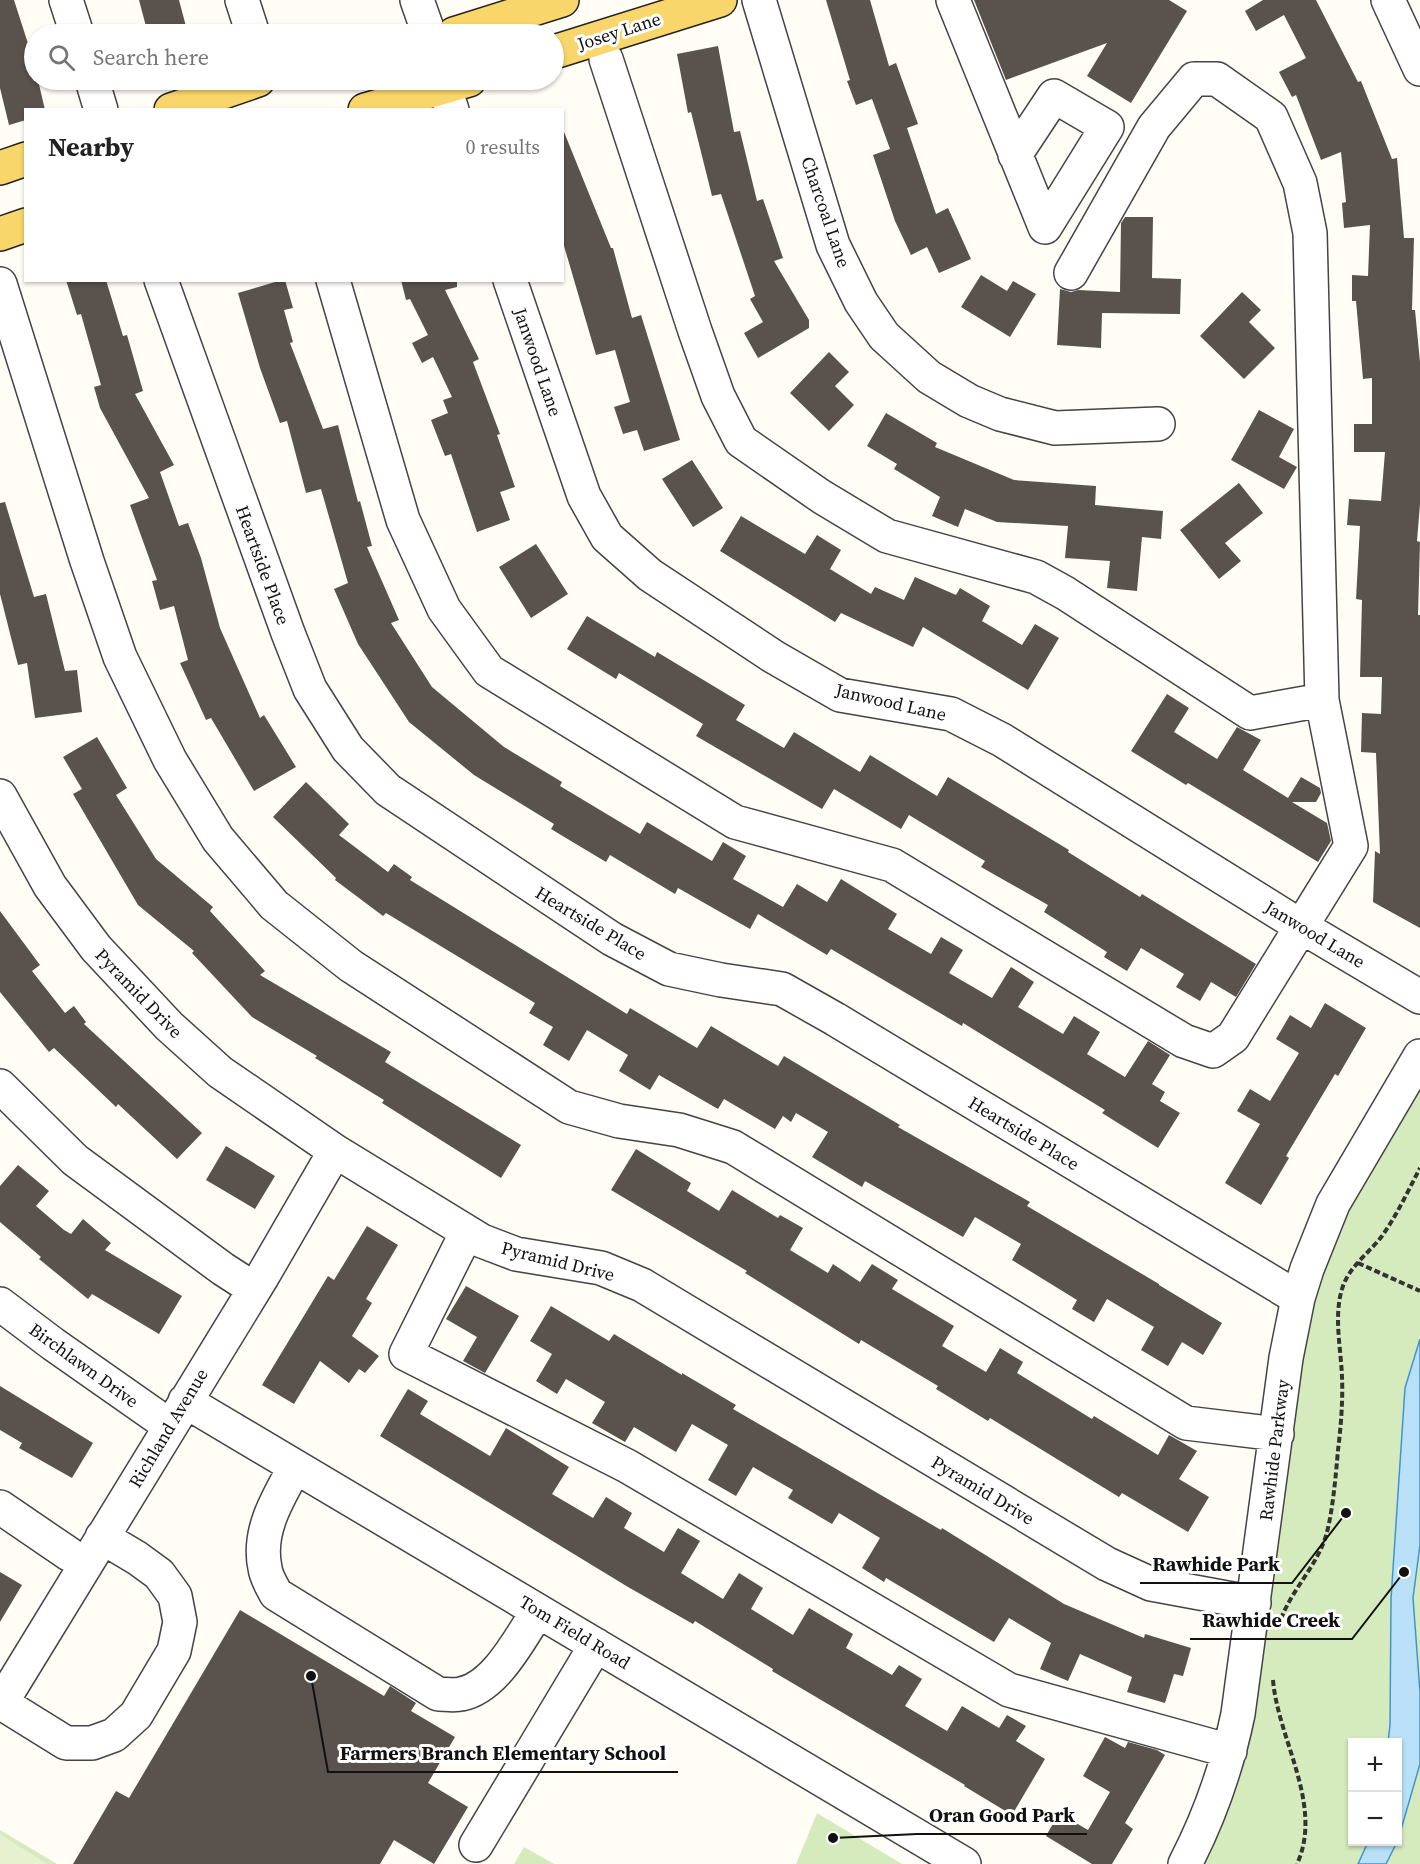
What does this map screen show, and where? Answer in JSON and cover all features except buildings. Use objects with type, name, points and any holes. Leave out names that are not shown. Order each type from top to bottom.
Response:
[{"type":"main road","points":[[486,24],[562,0]]},
{"type":"main road","name":"Josey Lane","points":[[564,49],[720,0]]},
{"type":"main road","points":[[177,108],[229,90]]},
{"type":"main road","points":[[373,108],[448,90]]},
{"type":"main road","points":[[0,168],[24,160]]},
{"type":"main road","points":[[0,234],[24,226]]},
{"type":"street","points":[[66,0],[74,24]]},
{"type":"street","points":[[242,0],[250,24]]},
{"type":"street","points":[[417,0],[425,24]]},
{"type":"street","name":"Charcoal Lane","points":[[759,0],[833,245],[861,302],[884,336],[928,376],[969,401],[1000,414],[1055,428],[1158,424]]},
{"type":"street","points":[[953,0],[1015,155]]},
{"type":"street","points":[[1388,0],[1420,69]]},
{"type":"street","points":[[606,59],[702,352],[718,396],[741,441],[822,497],[887,536],[1036,577],[1065,593],[1250,713],[1322,700]]},
{"type":"street","points":[[334,282],[403,520],[444,609],[489,671],[735,822],[892,866],[1184,1041],[1213,1051],[1233,1037],[1351,846],[1322,700],[1310,233],[1300,183],[1271,117],[1216,80],[1194,80],[1154,127],[1071,273]]},
{"type":"street","points":[[95,90],[100,108]]},
{"type":"street","name":"Heartside Place","points":[[162,282],[310,689],[348,749],[388,790],[612,939],[669,969],[782,989],[1298,1298]]},
{"type":"street","name":"Janwood Lane","points":[[511,282],[584,496],[607,537],[650,575],[774,657],[840,695],[951,714],[1002,740],[1302,927],[1420,997]]},
{"type":"street","points":[[0,284],[87,561],[120,657],[170,760],[218,839],[274,905],[351,966],[569,1107],[619,1121],[679,1131],[733,1147],[1185,1423],[1277,1434]]},
{"type":"street","name":"Pyramid Drive","points":[[0,796],[50,886],[96,948],[169,1026],[220,1072],[335,1151],[482,1241],[516,1254],[601,1268],[642,1285],[1107,1564],[1152,1584],[1254,1603]]},
{"type":"street","name":"Rawhide Parkway","points":[[1185,1864],[1217,1792],[1230,1751],[1238,1714],[1286,1358],[1298,1298],[1333,1204],[1420,1056]]},
{"type":"street","points":[[0,1086],[75,1160],[223,1269],[254,1289]]},
{"type":"street","name":"Richland Avenue","points":[[0,1703],[254,1289],[335,1151]]},
{"type":"street","points":[[467,1232],[406,1354],[627,1466],[1009,1690],[1230,1751]]},
{"type":"street","name":"Birchlawn Drive","points":[[0,1304],[53,1344],[177,1414]]},
{"type":"street","name":"Tom Field Road","points":[[177,1414],[295,1467],[964,1864]]},
{"type":"street","points":[[295,1467],[269,1517],[263,1544],[265,1569],[276,1594],[438,1694],[461,1694],[486,1683],[506,1660],[538,1611]]},
{"type":"street","points":[[0,1507],[69,1554]]},
{"type":"street","points":[[0,1703],[66,1743],[92,1743],[114,1735],[136,1715],[174,1651],[180,1622],[175,1596],[159,1574],[102,1538]]},
{"type":"street","points":[[476,1845],[596,1645]]},
{"type":"path","points":[[1280,1624],[1287,1604],[1324,1543],[1328,1524],[1339,1448],[1342,1397],[1338,1334],[1343,1286],[1358,1263],[1395,1217],[1420,1168]]},
{"type":"path","points":[[1358,1263],[1420,1291]]},
{"type":"path","points":[[1272,1671],[1274,1702],[1297,1773],[1307,1821],[1297,1864]]},
{"type":"green space","points":[[1420,1067],[1420,1864],[1189,1864],[1211,1825],[1302,1301]]},
{"type":"green space","points":[[817,1813],[902,1864],[796,1864]]},
{"type":"green space","points":[[0,1830],[57,1864],[0,1864]]},
{"type":"green space","points":[[0,1834],[47,1864],[0,1864]]},
{"type":"green space","points":[[524,1847],[554,1864],[514,1864]]},
{"type":"water","points":[[1420,1339],[1420,1545],[1413,1598],[1420,1692],[1420,1764],[1402,1826],[1402,1738],[1388,1738],[1391,1599],[1405,1388]]},
{"type":"water","points":[[1366,1846],[1395,1846],[1386,1864],[1358,1864]]},
{"type":"place","name":"Rawhide Park","points":[[1346,1513]]},
{"type":"place","name":"Rawhide Creek","points":[[1404,1572]]},
{"type":"place","name":"Farmers Branch Elementary School","points":[[311,1676]]},
{"type":"place","name":"Oran Good Park","points":[[833,1838]]}]
